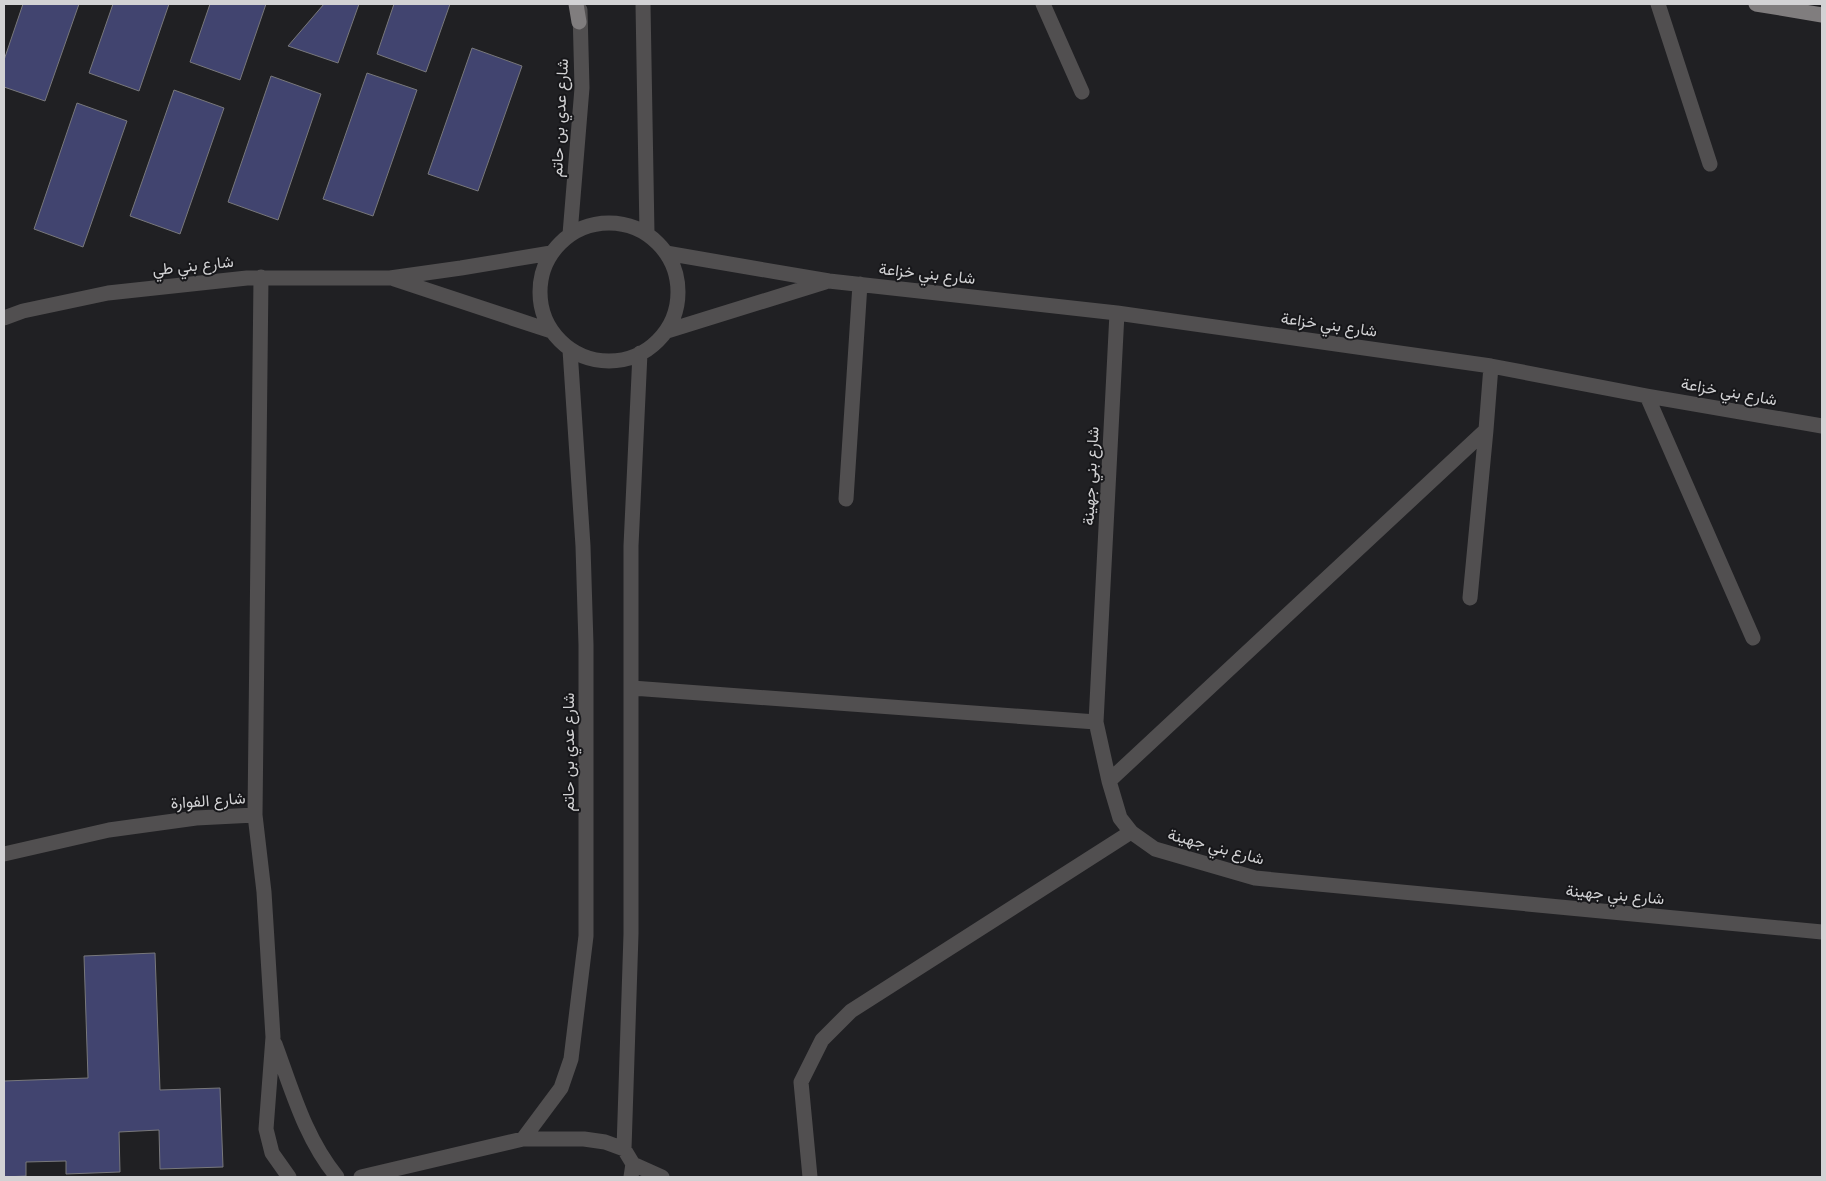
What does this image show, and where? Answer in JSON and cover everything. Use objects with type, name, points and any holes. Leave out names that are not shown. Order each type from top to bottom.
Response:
[{"type":"main road","points":[[576,4],[579,22]]},
{"type":"main road","points":[[1756,4],[1822,15]]},
{"type":"street","name":"شارع عدي بن حاتم","points":[[570,234],[582,88],[580,4]]},
{"type":"street","points":[[643,4],[647,234]]},
{"type":"street","points":[[1043,4],[1082,92]]},
{"type":"street","points":[[1658,4],[1710,164]]},
{"type":"street","points":[[609,222],[622,224],[647,234],[666,253],[675,272],[679,292],[675,312],[667,331],[658,341],[636,356],[623,360],[596,361],[570,350],[551,331],[544,319],[539,292],[544,265],[551,253],[570,234],[582,228],[609,222]]},
{"type":"street","name":"شارع بني طي","points":[[4,318],[108,293],[261,277],[390,278],[551,253]]},
{"type":"street","name":"شارع بني خزاعة","points":[[666,253],[828,280],[1117,312],[1491,366],[1647,396],[1822,426]]},
{"type":"street","points":[[255,815],[261,277]]},
{"type":"street","name":"شارع بني طي","points":[[390,278],[551,331]]},
{"type":"street","name":"شارع بني خزاعة","points":[[667,331],[828,280]]},
{"type":"street","points":[[846,499],[860,284]]},
{"type":"street","name":"شارع بني جهينة","points":[[1117,312],[1096,722],[1108,781],[1120,818],[1131,832],[1156,849],[1255,878],[1822,932]]},
{"type":"street","name":"شارع عدي بن حاتم","points":[[523,1139],[561,1088],[571,1059],[586,936],[586,645],[583,546],[570,350]]},
{"type":"street","points":[[640,353],[631,546],[631,934],[624,1149],[632,1171],[662,1177]]},
{"type":"street","points":[[1470,598],[1491,366]]},
{"type":"street","points":[[1647,396],[1753,638]]},
{"type":"street","points":[[1108,781],[1486,430]]},
{"type":"street","points":[[632,688],[1096,722]]},
{"type":"street","name":"شارع الفوارة","points":[[4,854],[108,830],[196,818],[255,815],[264,892],[272,1037],[266,1129],[272,1153],[289,1177]]},
{"type":"street","points":[[810,1177],[801,1082],[822,1040],[852,1011],[1131,832]]},
{"type":"street","name":"شارع الفوارة","points":[[272,1037],[310,1138],[323,1160],[337,1177]]},
{"type":"street","points":[[361,1177],[523,1139],[584,1139],[605,1142],[624,1149]]},
{"type":"building","points":[[23,4],[79,4],[45,101],[4,87],[4,60]]},
{"type":"building","points":[[113,4],[169,4],[139,91],[89,73]]},
{"type":"building","points":[[210,4],[266,4],[240,80],[190,62]]},
{"type":"building","points":[[324,4],[359,4],[338,63],[288,46]]},
{"type":"building","points":[[394,4],[450,4],[426,72],[377,54]]},
{"type":"building","points":[[472,48],[522,66],[478,191],[428,174]]},
{"type":"building","points":[[367,73],[417,90],[373,216],[323,199]]},
{"type":"building","points":[[271,76],[321,94],[278,220],[228,202]]},
{"type":"building","points":[[174,90],[224,108],[180,234],[130,216]]},
{"type":"building","points":[[77,103],[127,121],[83,247],[34,229]]},
{"type":"building","points":[[155,953],[160,1090],[220,1088],[223,1167],[160,1169],[159,1130],[119,1132],[120,1172],[66,1174],[66,1161],[26,1162],[26,1176],[4,1177],[4,1081],[88,1078],[84,956]]}]
